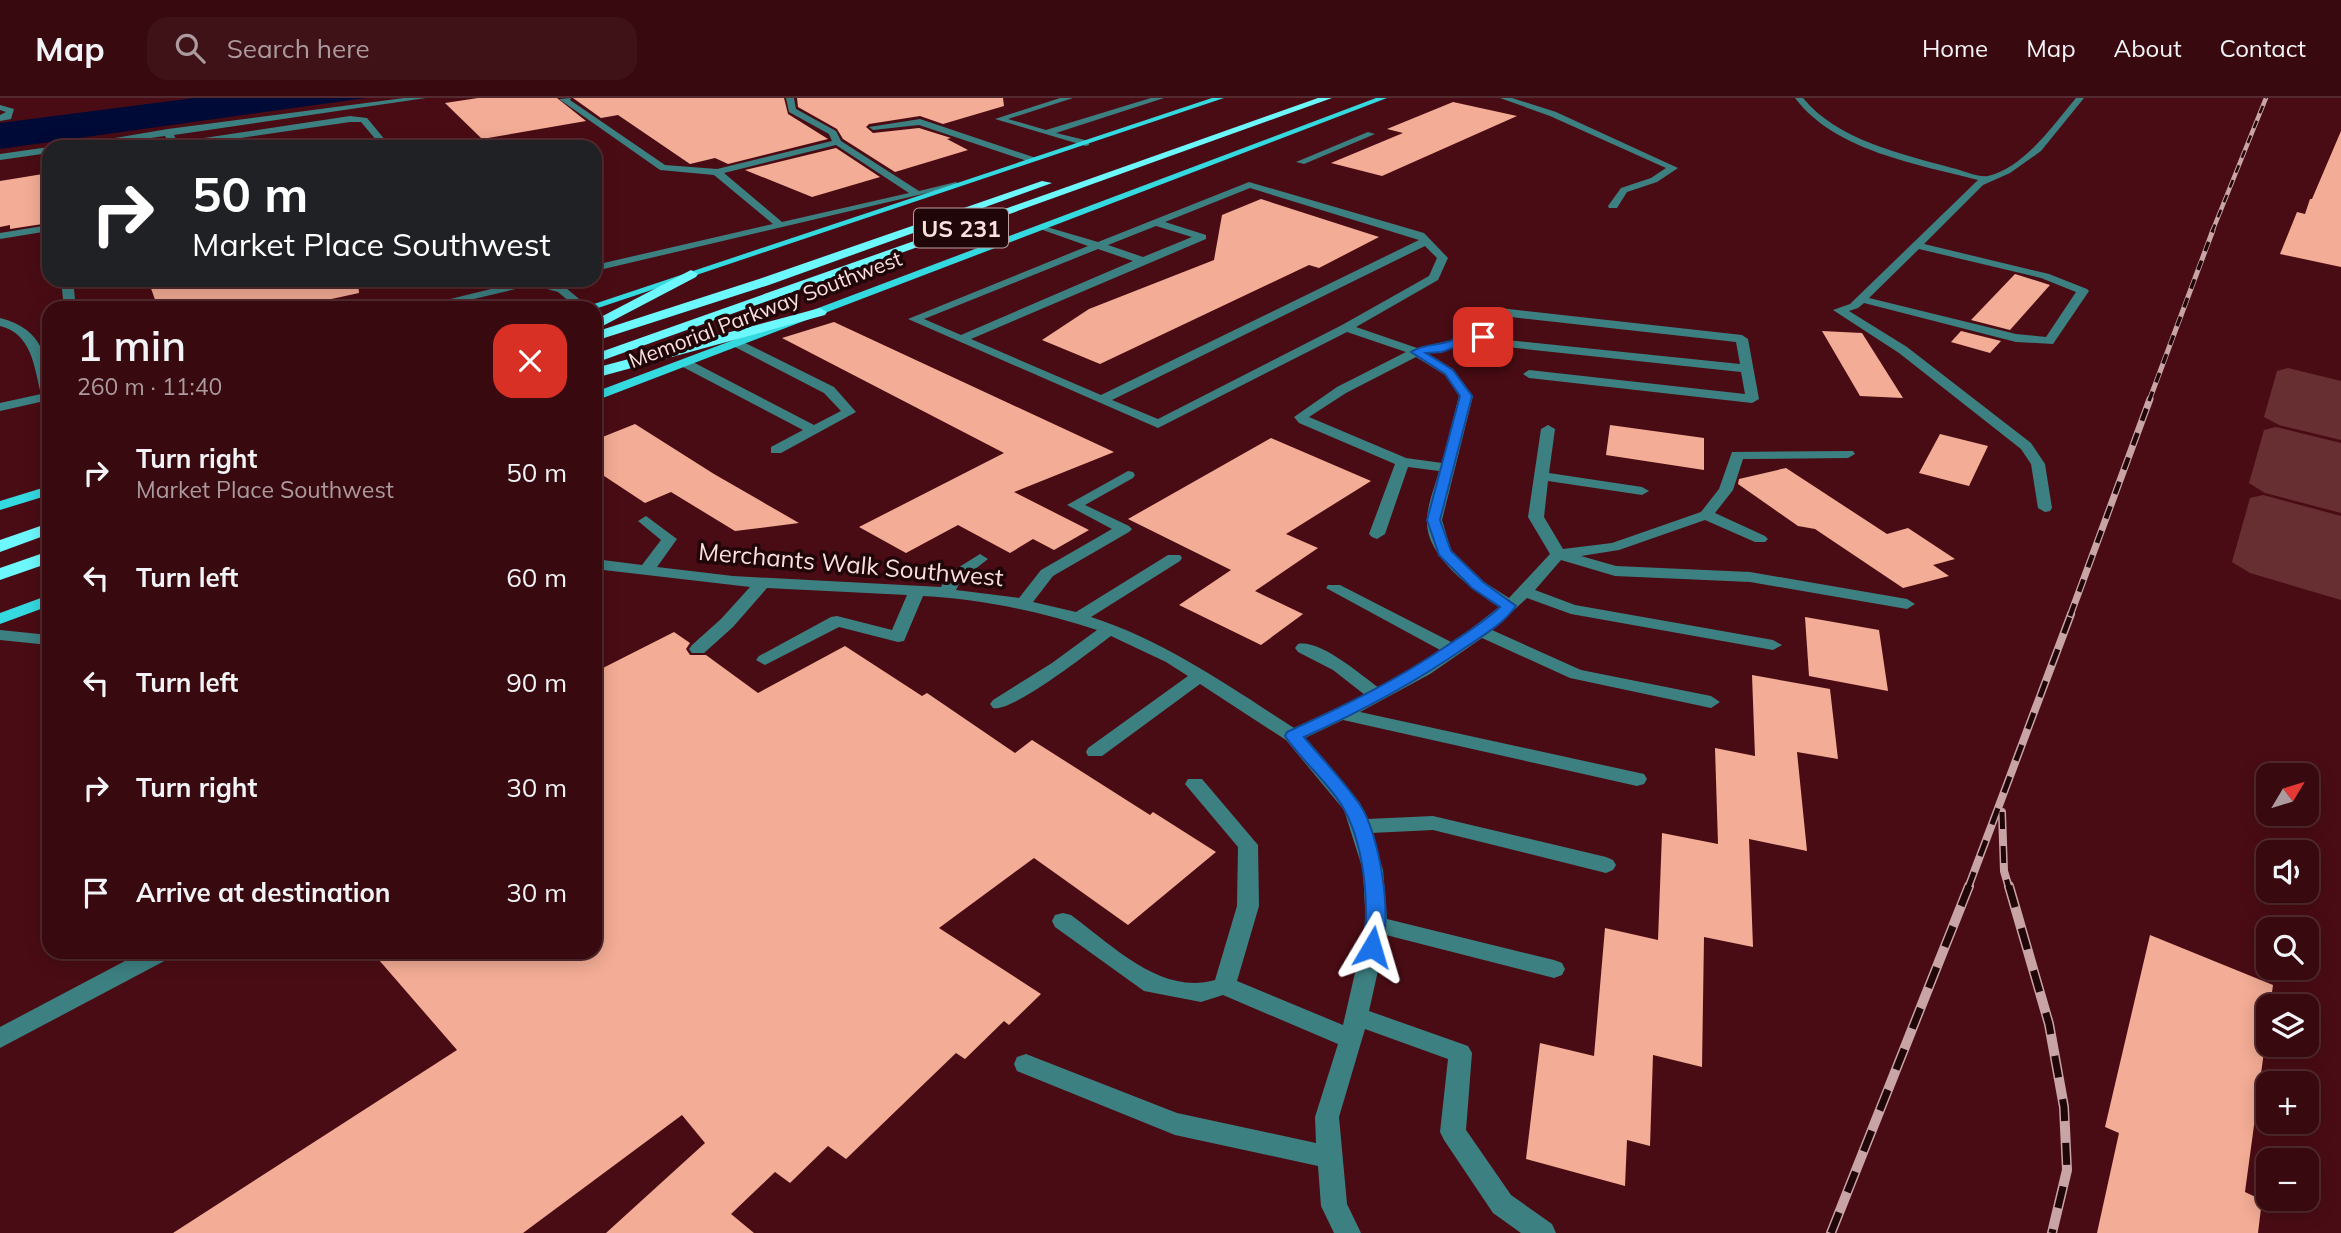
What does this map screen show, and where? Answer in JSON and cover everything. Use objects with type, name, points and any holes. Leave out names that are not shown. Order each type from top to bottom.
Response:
[{"type":"highway","points":[[1140,150],[1293,98]]},
{"type":"highway","name":"Memorial Parkway Southwest","points":[[602,357],[1327,98]]},
{"type":"highway","name":"Memorial Parkway Southwest","points":[[602,336],[764,282],[1064,176]]},
{"type":"highway","points":[[602,322],[691,274]]},
{"type":"highway","points":[[602,371],[820,312]]},
{"type":"highway","points":[[0,546],[42,531]]},
{"type":"highway","points":[[0,575],[42,560]]},
{"type":"main road","points":[[602,303],[1220,98]]},
{"type":"main road","name":"Memorial Parkway Southwest","points":[[602,394],[1383,98]]},
{"type":"main road","points":[[0,506],[42,492]]},
{"type":"main road","points":[[0,619],[42,603]]},
{"type":"street","points":[[114,140],[422,98]]},
{"type":"street","points":[[567,98],[563,99],[663,168],[717,172],[837,142]]},
{"type":"street","points":[[790,98],[792,110],[833,133],[837,142],[917,194]]},
{"type":"street","points":[[1069,98],[999,119],[1086,143]]},
{"type":"street","points":[[1046,133],[1160,98]]},
{"type":"street","points":[[1504,98],[1553,114],[1673,168],[1654,180],[1624,190],[1612,206]]},
{"type":"street","points":[[1798,98],[1832,129],[1898,156],[1988,180]]},
{"type":"street","points":[[2045,508],[2038,464],[2026,446],[1903,350],[1839,310],[1854,306],[1980,183],[2007,171],[2038,149],[2080,98]]},
{"type":"street","points":[[0,107],[11,111],[8,117],[0,118]]},
{"type":"street","points":[[222,140],[350,119],[364,120],[381,140]]},
{"type":"street","points":[[873,127],[920,122],[1033,160]]},
{"type":"street","points":[[168,132],[172,140]]},
{"type":"street","points":[[1301,162],[1371,134]]},
{"type":"street","points":[[0,157],[42,150]]},
{"type":"street","points":[[717,172],[781,226]]},
{"type":"street","points":[[602,266],[956,185]]},
{"type":"street","points":[[1250,185],[1420,235],[1426,241],[1443,258],[1433,278],[1346,328],[1157,424],[914,319],[1250,185]]},
{"type":"street","points":[[961,339],[1202,237],[1155,222]]},
{"type":"street","points":[[1044,227],[1143,261]]},
{"type":"street","points":[[0,236],[42,229]]},
{"type":"street","points":[[757,231],[771,234],[785,242]]},
{"type":"street","points":[[1101,400],[1426,241]]},
{"type":"street","points":[[1861,299],[2016,338],[2049,341],[2083,291],[2045,276],[1916,245]]},
{"type":"street","points":[[473,287],[479,301]]},
{"type":"street","points":[[450,301],[512,287]]},
{"type":"street","points":[[554,287],[577,301]]},
{"type":"street","points":[[1346,328],[1423,350],[1442,349],[1459,342],[1464,335],[1500,312],[1742,340],[1752,399],[1529,374]]},
{"type":"street","points":[[0,322],[14,323],[31,337],[42,375]]},
{"type":"street","points":[[1464,335],[1497,342],[1748,369]]},
{"type":"street","points":[[737,343],[829,390],[849,412],[776,450]]},
{"type":"street","points":[[1423,350],[1396,361],[1301,416],[1304,421],[1403,462],[1447,468]]},
{"type":"street","points":[[1423,350],[1449,372],[1466,396],[1434,520],[1444,552],[1478,585],[1509,606]]},
{"type":"street","points":[[685,363],[815,431]]},
{"type":"street","points":[[0,407],[42,397]]},
{"type":"street","points":[[1548,429],[1536,517],[1558,554],[1615,571],[1750,577],[1907,604]]},
{"type":"street","points":[[1293,736],[1378,696],[1480,631],[1509,606],[1558,554],[1614,547],[1706,515],[1726,490],[1737,454],[1848,454]]},
{"type":"street","points":[[1377,534],[1403,462]]},
{"type":"street","points":[[1023,604],[1047,573],[1124,530],[1074,505],[1128,475]]},
{"type":"street","points":[[1541,476],[1642,491]]},
{"type":"street","points":[[1706,515],[1760,539]]},
{"type":"street","points":[[646,522],[669,539],[647,570]]},
{"type":"street","points":[[1078,618],[1174,558]]},
{"type":"street","points":[[946,593],[954,577],[980,559]]},
{"type":"street","name":"Merchants Walk Southwest","points":[[602,565],[762,583],[946,593],[1023,604],[1110,629],[1172,658],[1293,736],[1353,808],[1373,870],[1377,925],[1354,1027],[1327,1117],[1334,1206],[1348,1233]]},
{"type":"street","points":[[698,649],[727,623],[762,583]]},
{"type":"street","points":[[1334,588],[1452,649]]},
{"type":"street","points":[[765,660],[837,621],[898,638],[917,591]]},
{"type":"street","points":[[1524,591],[1571,609],[1773,645]]},
{"type":"street","points":[[999,704],[1058,667],[1110,629]]},
{"type":"street","points":[[1480,631],[1576,674],[1711,702]]},
{"type":"street","points":[[0,635],[42,639]]},
{"type":"street","points":[[1304,648],[1339,666],[1378,696]]},
{"type":"street","points":[[1095,752],[1200,676]]},
{"type":"street","points":[[1342,714],[1637,779]]},
{"type":"street","points":[[1195,784],[1248,845],[1248,906],[1224,986]]},
{"type":"street","points":[[1359,827],[1433,823],[1606,865]]},
{"type":"street","points":[[1063,921],[1152,985],[1201,993],[1224,986],[1354,1027],[1460,1053],[1453,1132],[1502,1203],[1543,1233]]},
{"type":"street","points":[[1377,925],[1554,969]]},
{"type":"street","points":[[0,1038],[149,959]]},
{"type":"street","points":[[1026,1064],[1175,1124],[1330,1157]]},
{"type":"shaded area","points":[[2288,368],[2341,381],[2341,440],[2279,425],[2264,417],[2277,371]]},
{"type":"shaded area","points":[[2276,427],[2341,443],[2341,513],[2265,493],[2249,483],[2264,430]]},
{"type":"shaded area","points":[[2263,495],[2341,516],[2341,600],[2250,573],[2232,562],[2250,498]]},
{"type":"water","points":[[194,98],[366,98],[65,140],[42,140],[42,143],[0,149],[0,123]]},
{"type":"building","points":[[478,98],[557,98],[586,121],[482,139],[445,103]]},
{"type":"building","points":[[573,98],[784,98],[788,114],[828,139],[728,164],[715,158],[690,164],[618,115],[601,118]]},
{"type":"building","points":[[797,98],[1003,98],[1004,106],[943,124],[920,116],[869,124],[866,127],[873,133],[919,128],[951,138],[947,139],[968,150],[895,172],[843,139],[837,129],[798,107]]},
{"type":"building","points":[[1453,102],[1517,116],[1382,176],[1331,163],[1403,133],[1387,129]]},
{"type":"building","points":[[2341,131],[2341,267],[2280,254],[2297,212],[2305,214]]},
{"type":"building","points":[[836,148],[880,177],[812,197],[745,170]]},
{"type":"building","points":[[42,174],[42,224],[10,229],[10,225],[0,227],[0,181]]},
{"type":"building","points":[[1261,199],[1379,237],[1319,268],[1309,265],[1100,364],[1042,340],[1089,309],[1214,260],[1222,215]]},
{"type":"building","points":[[2015,274],[2050,285],[2010,330],[1971,320]]},
{"type":"building","points":[[150,287],[359,287],[359,293],[322,301],[156,301]]},
{"type":"building","points":[[834,322],[1114,452],[1014,492],[1089,530],[1054,550],[1033,539],[1010,553],[958,525],[906,553],[859,527],[1004,453],[782,338]]},
{"type":"building","points":[[1822,331],[1862,333],[1903,398],[1860,396]]},
{"type":"building","points":[[1961,331],[2001,341],[1990,353],[1951,342]]},
{"type":"building","points":[[635,424],[799,523],[735,531],[671,492],[645,503],[602,475],[602,437]]},
{"type":"building","points":[[1610,425],[1704,438],[1704,470],[1606,455]]},
{"type":"building","points":[[1940,434],[1988,446],[1969,486],[1919,473]]},
{"type":"building","points":[[1271,438],[1371,481],[1286,534],[1318,548],[1255,591],[1303,614],[1261,645],[1179,605],[1231,570],[1128,519]]},
{"type":"building","points":[[1786,468],[1887,534],[1908,528],[1955,559],[1933,565],[1949,576],[1903,588],[1815,529],[1798,526],[1738,484],[1739,479]]},
{"type":"building","points":[[1805,617],[1879,630],[1888,691],[1809,676]]},
{"type":"building","points":[[674,632],[690,643],[686,649],[690,655],[706,655],[758,693],[845,646],[922,696],[927,693],[1015,753],[1032,740],[1150,815],[1153,812],[1216,852],[1128,925],[1034,858],[939,928],[1041,994],[1009,1025],[1004,1021],[965,1059],[956,1053],[846,1159],[828,1146],[790,1183],[775,1172],[731,1214],[754,1233],[606,1233],[705,1143],[682,1115],[523,1233],[173,1233],[457,1050],[378,959],[602,959],[602,668]]},
{"type":"building","points":[[1752,675],[1830,689],[1838,759],[1797,752],[1807,851],[1749,839],[1753,947],[1704,937],[1702,1067],[1653,1055],[1650,1146],[1627,1140],[1625,1186],[1526,1159],[1540,1043],[1594,1056],[1605,928],[1658,940],[1662,833],[1718,844],[1715,748],[1755,756]]},
{"type":"building","points":[[2150,935],[2273,985],[2272,994],[2256,994],[2256,1057],[2263,1057],[2261,1071],[2256,1071],[2256,1111],[2245,1192],[2256,1197],[2256,1211],[2261,1211],[2258,1233],[2097,1233],[2119,1133],[2105,1127]]},
{"type":"railway","points":[[2212,232],[2266,98]]},
{"type":"railway","points":[[2149,401],[2213,230]]},
{"type":"railway","points":[[2070,616],[2150,399]]},
{"type":"railway","points":[[1968,888],[2071,614]]},
{"type":"railway","points":[[2002,812],[2004,871],[2009,888]]},
{"type":"railway","points":[[1831,1233],[1969,886]]},
{"type":"railway","points":[[2009,886],[2049,1024],[2064,1107],[2067,1170],[2052,1233]]},
{"type":"route","points":[[1372,947],[1377,925],[1373,870],[1353,808],[1293,736],[1368,701],[1422,670],[1494,621],[1509,606],[1478,585],[1444,552],[1434,520],[1466,396],[1449,372],[1417,352],[1429,348],[1442,349],[1459,342],[1459,337],[1469,333],[1483,337]]}]
